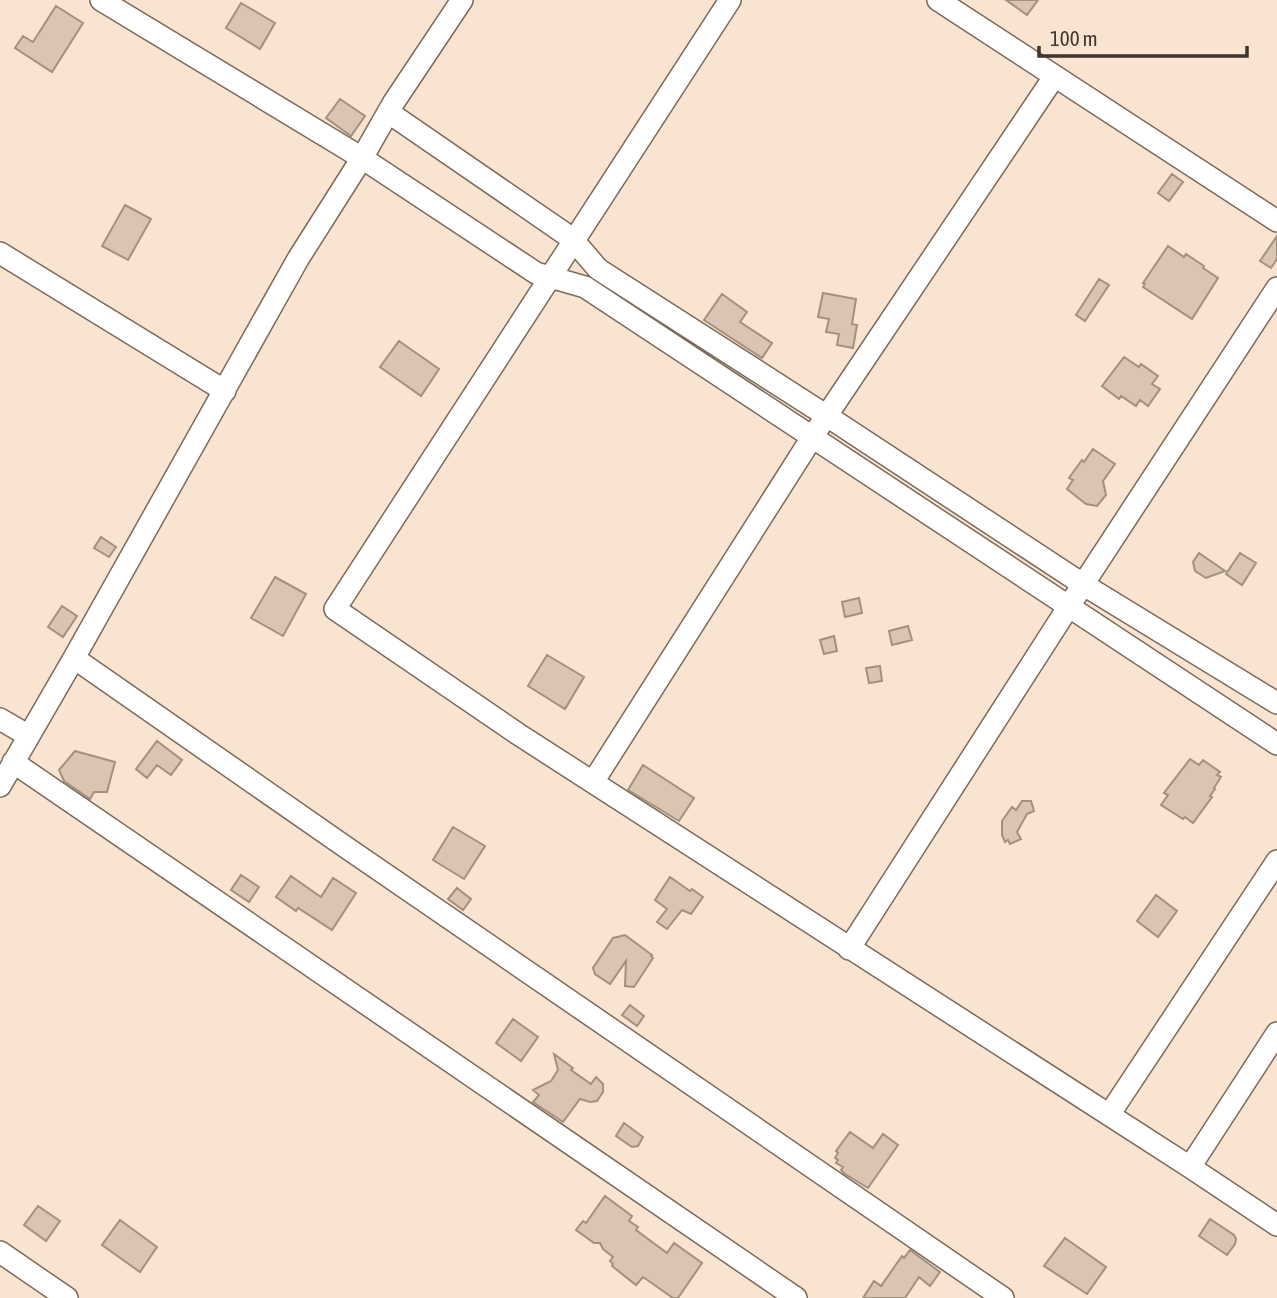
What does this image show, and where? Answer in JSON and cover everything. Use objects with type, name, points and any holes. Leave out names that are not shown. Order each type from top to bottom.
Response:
[{"type":"street","points":[[100,0],[362,158],[536,273],[585,287],[1277,744]]},
{"type":"street","points":[[0,786],[298,259],[388,112],[462,0]]},
{"type":"street","points":[[730,0],[335,609],[518,734],[1277,1225]]},
{"type":"street","points":[[938,0],[1277,221]]},
{"type":"street","points":[[593,782],[813,436],[1054,77]]},
{"type":"street","points":[[388,112],[565,233],[598,269],[1084,584],[1277,703]]},
{"type":"street","points":[[0,253],[225,391]]},
{"type":"street","points":[[849,949],[1277,288]]},
{"type":"street","points":[[74,658],[1003,1298]]},
{"type":"street","points":[[0,719],[29,736]]},
{"type":"street","points":[[13,762],[796,1298]]},
{"type":"street","points":[[1108,1115],[1277,861]]},
{"type":"street","points":[[1190,1167],[1277,1032]]},
{"type":"street","points":[[0,1252],[67,1298]]},
{"type":"building","points":[[1006,0],[1038,0],[1027,15]]},
{"type":"building","points":[[241,3],[275,23],[260,49],[226,28]]},
{"type":"building","points":[[56,6],[83,23],[52,72],[15,48],[23,36],[33,42]]},
{"type":"building","points":[[340,99],[365,116],[351,136],[326,118]]},
{"type":"building","points":[[1172,174],[1183,182],[1169,201],[1158,193]]},
{"type":"building","points":[[125,205],[151,219],[128,260],[102,246]]},
{"type":"building","points":[[1277,236],[1277,259],[1271,268],[1260,261]]},
{"type":"building","points":[[1168,246],[1184,257],[1186,254],[1218,278],[1192,319],[1143,287]]},
{"type":"building","points":[[1099,279],[1109,285],[1085,321],[1076,315]]},
{"type":"building","points":[[823,293],[856,299],[852,324],[857,325],[853,348],[837,345],[839,334],[826,332],[829,319],[818,317]]},
{"type":"building","points":[[722,294],[747,312],[740,322],[772,343],[762,358],[704,320]]},
{"type":"building","points":[[399,341],[439,369],[421,396],[380,367]]},
{"type":"building","points":[[1124,357],[1139,367],[1141,364],[1158,376],[1152,384],[1160,389],[1148,406],[1140,400],[1136,406],[1121,396],[1119,399],[1102,386]]},
{"type":"building","points":[[1093,449],[1115,464],[1103,481],[1106,495],[1097,506],[1086,504],[1067,489],[1073,480],[1069,478]]},
{"type":"building","points":[[101,537],[116,547],[109,557],[94,548]]},
{"type":"building","points":[[1199,553],[1225,571],[1206,578],[1195,571],[1193,562]]},
{"type":"building","points":[[1240,553],[1256,563],[1242,585],[1226,574]]},
{"type":"building","points":[[275,577],[306,594],[283,636],[251,618]]},
{"type":"building","points":[[859,598],[862,613],[845,617],[842,602]]},
{"type":"building","points":[[62,606],[77,616],[63,637],[48,627]]},
{"type":"building","points":[[908,626],[912,640],[892,645],[889,631]]},
{"type":"building","points":[[834,636],[837,651],[824,654],[820,640]]},
{"type":"building","points":[[547,655],[584,677],[565,709],[528,686]]},
{"type":"building","points":[[880,666],[882,681],[869,683],[866,668]]},
{"type":"building","points":[[157,741],[182,760],[171,775],[157,765],[147,778],[136,769]]},
{"type":"building","points":[[75,751],[115,762],[107,792],[94,792],[90,799],[64,781],[59,770]]},
{"type":"building","points":[[1190,759],[1199,765],[1203,760],[1220,772],[1217,775],[1221,777],[1210,796],[1212,797],[1193,823],[1161,805],[1168,795],[1164,793]]},
{"type":"building","points":[[643,765],[694,798],[679,821],[628,790]]},
{"type":"building","points":[[1022,801],[1031,801],[1034,811],[1027,814],[1017,832],[1021,839],[1010,844],[1008,840],[1005,842],[1002,835],[1002,821],[1012,807],[1016,810]]},
{"type":"building","points":[[453,827],[485,846],[464,879],[433,860]]},
{"type":"building","points":[[241,875],[259,887],[249,902],[231,890]]},
{"type":"building","points":[[291,876],[321,897],[333,878],[356,893],[332,930],[276,897]]},
{"type":"building","points":[[670,877],[703,897],[691,914],[682,910],[667,929],[657,922],[667,909],[655,900]]},
{"type":"building","points":[[457,888],[471,899],[463,910],[448,899]]},
{"type":"building","points":[[1156,895],[1177,911],[1158,937],[1137,921]]},
{"type":"building","points":[[625,935],[653,958],[634,987],[625,986],[626,961],[610,984],[595,974],[593,968],[613,938]]},
{"type":"building","points":[[630,1005],[644,1016],[637,1026],[622,1015]]},
{"type":"building","points":[[513,1019],[538,1037],[521,1061],[496,1043]]},
{"type":"building","points":[[554,1054],[591,1084],[596,1077],[603,1084],[603,1092],[597,1101],[580,1099],[563,1122],[533,1102],[539,1095],[533,1090],[551,1081],[558,1070]]},
{"type":"building","points":[[624,1123],[643,1137],[638,1146],[632,1147],[616,1136]]},
{"type":"building","points":[[850,1132],[873,1148],[883,1134],[898,1145],[868,1188],[845,1174],[841,1170],[843,1167],[836,1163],[836,1151]]},
{"type":"building","points":[[605,1196],[632,1216],[629,1221],[638,1227],[636,1230],[667,1253],[674,1243],[702,1263],[678,1298],[673,1298],[643,1277],[636,1285],[612,1266],[610,1261],[613,1257],[600,1243],[594,1243],[576,1230],[583,1221],[586,1223]]},
{"type":"building","points":[[38,1206],[60,1221],[46,1241],[24,1225]]},
{"type":"building","points":[[1210,1219],[1236,1239],[1227,1255],[1199,1236]]},
{"type":"building","points":[[120,1220],[157,1247],[140,1272],[102,1245]]},
{"type":"building","points":[[1065,1238],[1106,1267],[1087,1294],[1044,1266]]},
{"type":"building","points":[[910,1250],[940,1272],[930,1286],[919,1277],[905,1298],[863,1298],[874,1281],[881,1286],[902,1256],[904,1258]]}]
